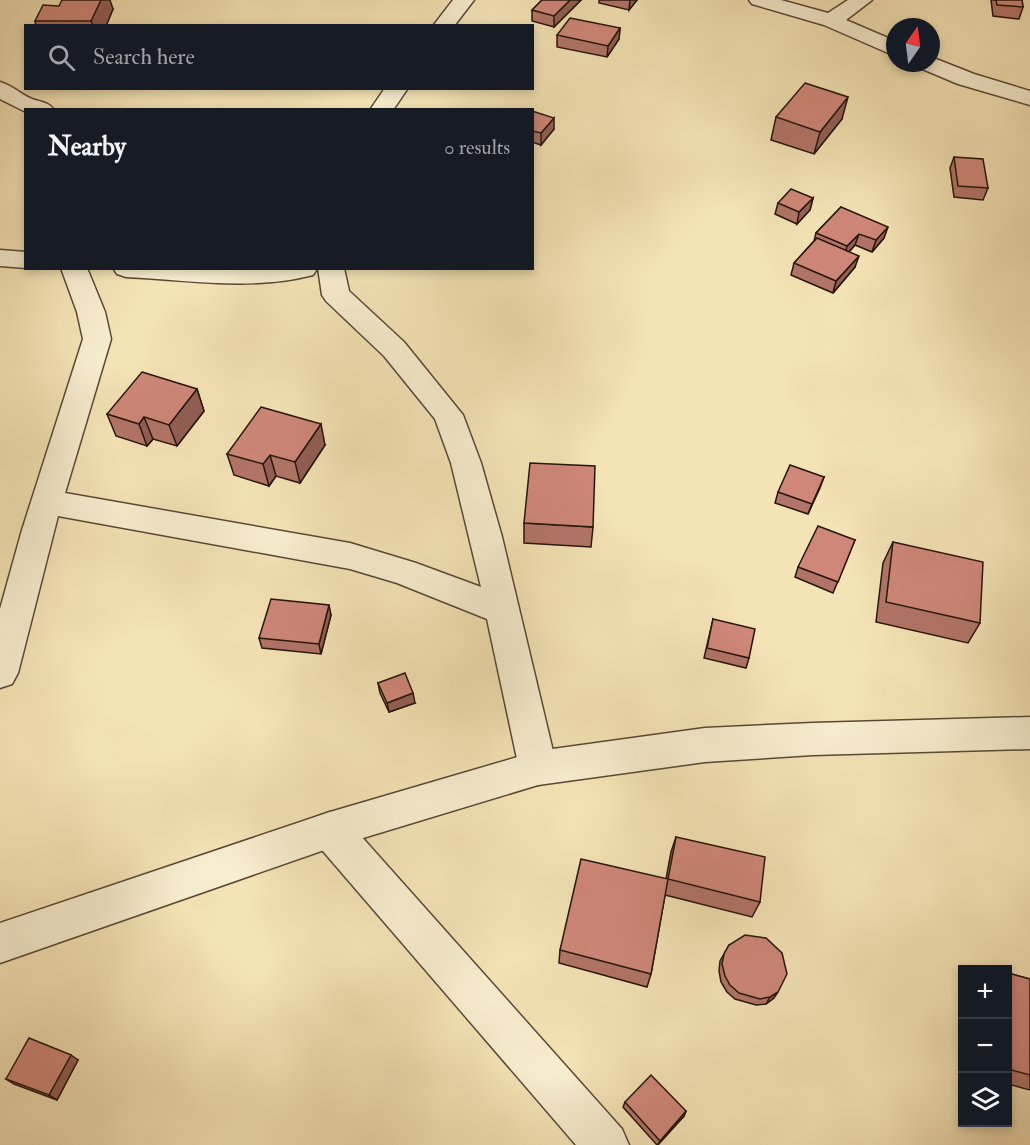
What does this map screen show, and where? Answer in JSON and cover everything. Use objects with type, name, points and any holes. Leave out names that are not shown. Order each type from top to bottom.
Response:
[{"type":"street","points":[[445,24],[464,0]]},
{"type":"street","points":[[759,0],[831,21],[886,45]]},
{"type":"street","points":[[831,21],[862,0]]},
{"type":"street","points":[[940,68],[966,79],[1030,98]]},
{"type":"street","points":[[0,89],[28,108]]},
{"type":"street","points":[[382,108],[395,90]]},
{"type":"street","points":[[0,258],[24,260]]},
{"type":"street","points":[[0,673],[47,502],[97,339],[91,312],[75,270]]},
{"type":"street","points":[[159,270],[242,275],[294,270]]},
{"type":"street","points":[[306,270],[334,282],[367,322],[394,349],[448,415],[466,463],[486,537],[500,609],[537,768]]},
{"type":"street","points":[[47,502],[350,555],[404,572],[500,609]]},
{"type":"street","points":[[0,943],[330,830],[537,768],[705,745],[813,739],[1030,733]]},
{"type":"street","points":[[330,830],[606,1145]]},
{"type":"building","points":[[62,0],[101,0],[91,21],[35,21],[43,5],[59,6]]},
{"type":"building","points":[[542,0],[570,0],[554,16],[532,10]]},
{"type":"building","points":[[996,0],[1022,0],[1023,7],[997,5]]},
{"type":"building","points":[[570,18],[620,28],[608,46],[557,35]]},
{"type":"building","points":[[805,83],[848,97],[820,132],[776,117]]},
{"type":"building","points":[[534,112],[554,118],[541,133],[534,131]]},
{"type":"building","points":[[954,157],[983,159],[988,188],[958,186]]},
{"type":"building","points":[[791,189],[813,198],[799,212],[778,203]]},
{"type":"building","points":[[841,207],[888,227],[876,240],[859,234],[847,246],[816,233]]},
{"type":"building","points":[[817,238],[859,256],[836,281],[794,263]]},
{"type":"building","points":[[142,372],[197,389],[169,425],[144,417],[139,424],[107,414]]},
{"type":"building","points":[[261,407],[321,424],[295,462],[270,455],[263,464],[227,454]]},
{"type":"building","points":[[530,463],[595,466],[593,527],[524,523]]},
{"type":"building","points":[[790,465],[824,477],[812,504],[778,492]]},
{"type":"building","points":[[818,526],[855,540],[838,582],[798,567]]},
{"type":"building","points":[[893,542],[983,562],[980,623],[886,602]]},
{"type":"building","points":[[271,599],[329,605],[319,644],[259,638]]},
{"type":"building","points":[[713,619],[755,629],[749,658],[707,648]]},
{"type":"building","points":[[405,673],[413,693],[387,703],[378,683]]},
{"type":"building","points":[[676,837],[765,857],[760,902],[668,879]]},
{"type":"building","points":[[581,859],[668,879],[651,974],[560,950]]},
{"type":"building","points":[[745,935],[766,938],[782,953],[787,974],[778,992],[770,997],[760,999],[739,993],[730,985],[725,976],[722,964],[724,954],[729,945]]},
{"type":"building","points":[[1012,974],[1030,979],[1030,1075],[1012,1070]]},
{"type":"building","points":[[29,1038],[71,1055],[49,1095],[6,1079]]},
{"type":"building","points":[[651,1075],[686,1111],[660,1141],[625,1102]]}]
